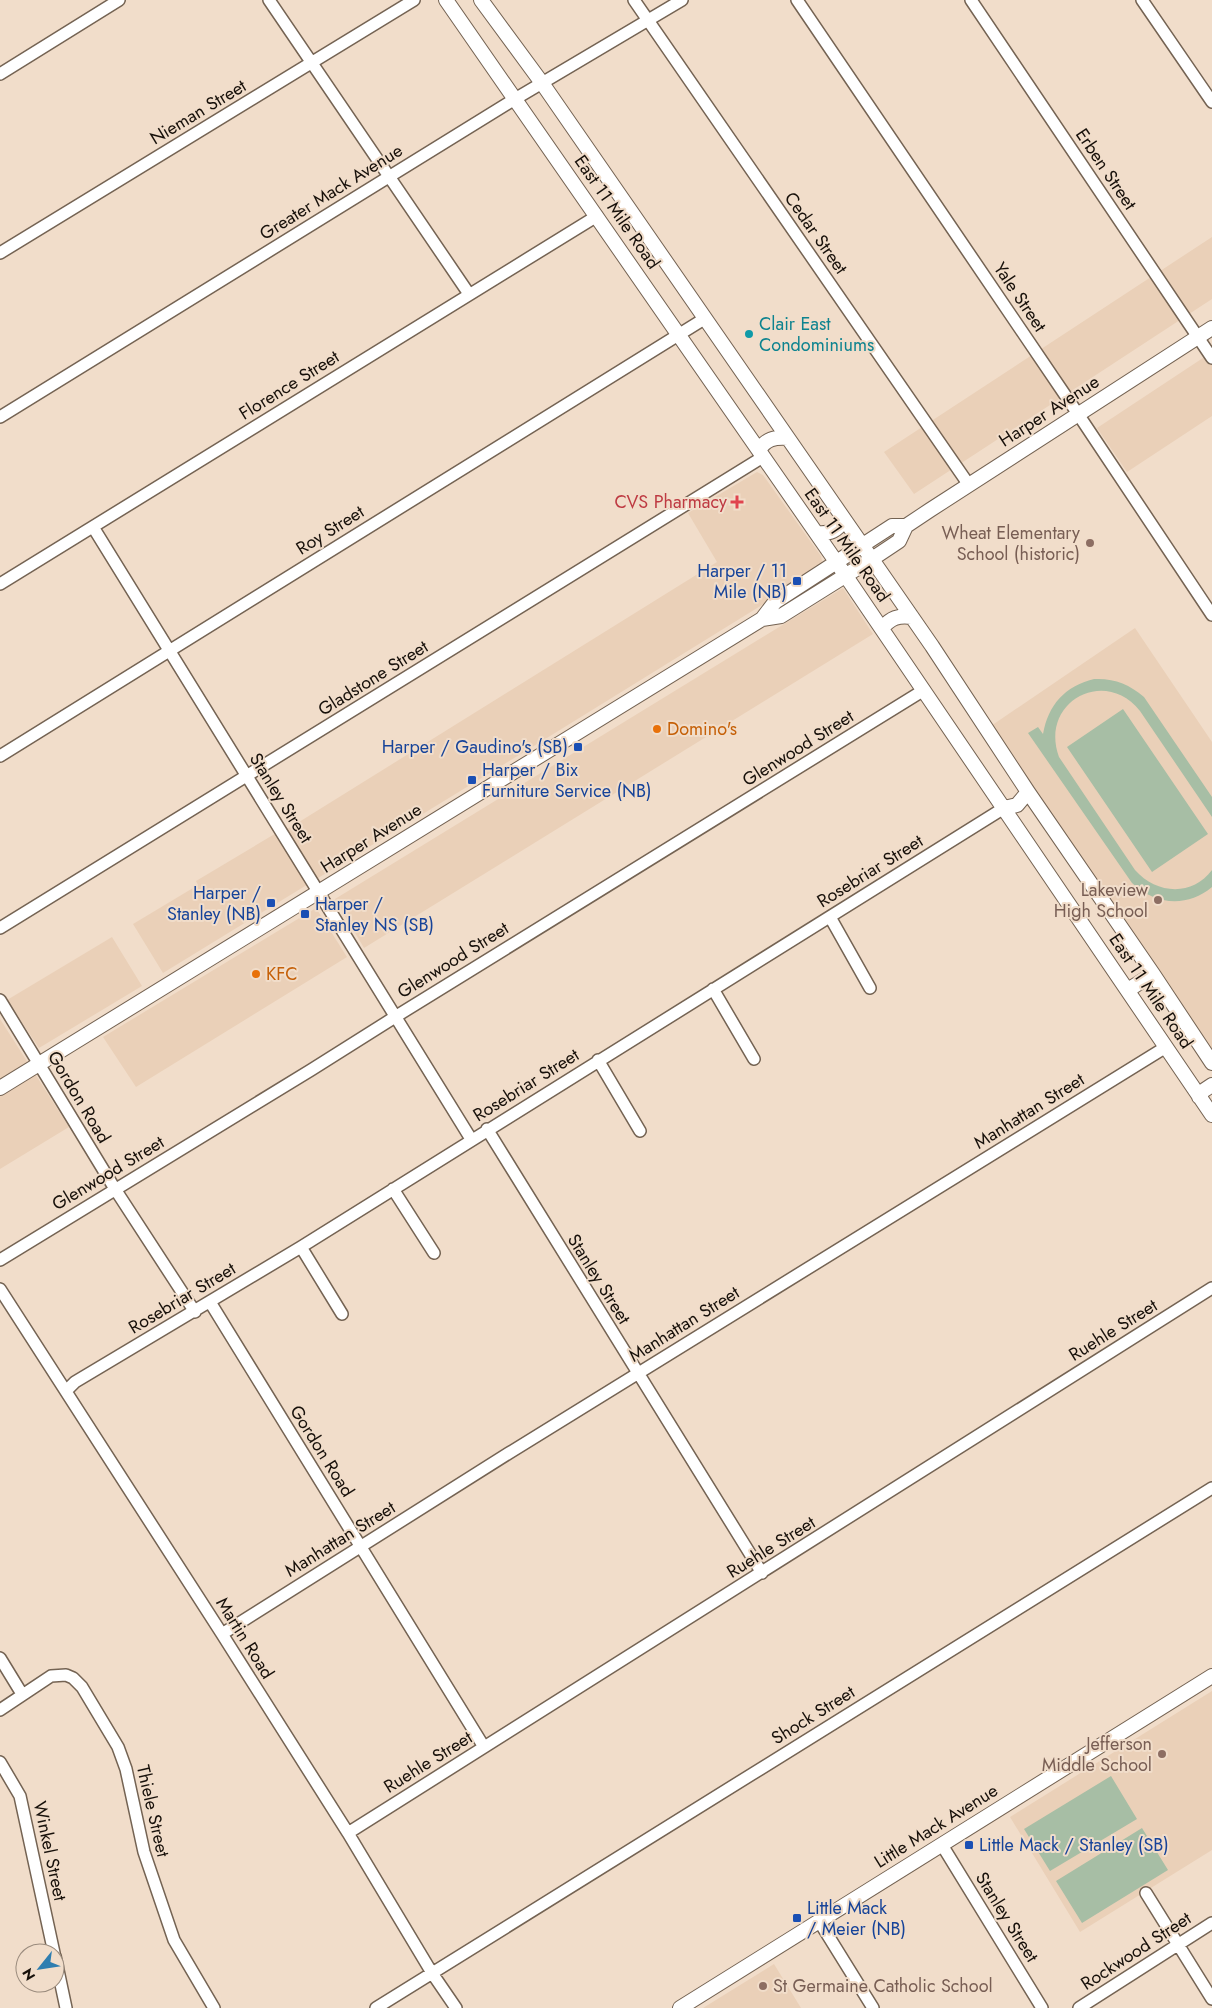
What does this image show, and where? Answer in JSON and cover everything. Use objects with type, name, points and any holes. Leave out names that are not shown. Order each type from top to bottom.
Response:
[{"type":"main road","name":"East 11 Mile Road","points":[[446,0],[837,562],[1212,1115]]},
{"type":"main road","name":"East 11 Mile Road","points":[[481,0],[542,83],[912,617],[1212,1063]]},
{"type":"main road","name":"Harper Avenue","points":[[762,619],[781,616],[846,576],[899,541],[906,526],[1212,328]]},
{"type":"main road","points":[[761,453],[767,440],[788,438]]},
{"type":"main road","points":[[817,533],[824,534],[837,530],[844,520]]},
{"type":"main road","name":"Harper Avenue","points":[[0,1088],[762,619],[775,602],[892,526],[906,526]]},
{"type":"main road","points":[[882,628],[891,619],[898,616],[912,617]]},
{"type":"main road","points":[[1004,808],[1017,805],[1028,792]]},
{"type":"main road","points":[[1128,990],[1153,974]]},
{"type":"main road","points":[[1200,1096],[1203,1091],[1212,1085]]},
{"type":"main road","name":"Little Mack Avenue","points":[[680,2008],[1212,1676]]},
{"type":"street","points":[[0,74],[119,0]]},
{"type":"street","points":[[269,0],[469,294]]},
{"type":"street","name":"Nieman Street","points":[[0,254],[414,0]]},
{"type":"street","name":"Cedar Street","points":[[634,0],[969,485]]},
{"type":"street","name":"Greater Mack Avenue","points":[[0,417],[515,99],[682,0]]},
{"type":"street","name":"Yale Street","points":[[797,0],[1212,615]]},
{"type":"street","name":"Erben Street","points":[[971,0],[1212,358]]},
{"type":"street","points":[[1142,0],[1212,102]]},
{"type":"street","name":"Florence Street","points":[[0,584],[597,216]]},
{"type":"street","points":[[679,335],[704,319]]},
{"type":"street","name":"Roy Street","points":[[0,756],[679,335]]},
{"type":"street","name":"Gladstone Street","points":[[0,928],[761,453]]},
{"type":"street","name":"Stanley Street","points":[[93,527],[471,1139]]},
{"type":"street","name":"Glenwood Street","points":[[0,1260],[302,1076],[924,690]]},
{"type":"street","name":"Rosebriar Street","points":[[66,1391],[75,1382],[195,1312],[1004,808]]},
{"type":"street","points":[[830,917],[870,988]]},
{"type":"street","points":[[713,989],[754,1059]]},
{"type":"street","name":"Gordon Road","points":[[0,1000],[115,1189],[195,1312]]},
{"type":"street","name":"Manhattan Street","points":[[222,1634],[637,1374],[1166,1047]]},
{"type":"street","points":[[598,1060],[640,1131]]},
{"type":"street","name":"Stanley Street","points":[[487,1129],[762,1573]]},
{"type":"street","points":[[393,1188],[434,1252]]},
{"type":"street","points":[[301,1246],[342,1314]]},
{"type":"street","name":"Ruehle Street","points":[[348,1833],[1212,1288]]},
{"type":"street","name":"Martin Road","points":[[1,1292],[222,1634],[348,1833],[432,1973],[456,2008]]},
{"type":"street","name":"Gordon Road","points":[[210,1302],[484,1747]]},
{"type":"street","name":"Shock Street","points":[[376,2008],[1212,1488]]},
{"type":"street","points":[[0,1658],[22,1694],[0,1710]]},
{"type":"street","name":"Thiele Street","points":[[22,1694],[51,1676],[66,1675],[73,1678],[82,1687],[108,1727],[126,1769],[144,1852],[174,1940],[214,2008]]},
{"type":"street","name":"Winkel Street","points":[[0,1762],[20,1796],[53,1943]]},
{"type":"street","name":"Stanley Street","points":[[942,1845],[1042,2008]]},
{"type":"street","points":[[1146,1893],[1212,2000]]},
{"type":"street","points":[[819,1921],[873,2008]]},
{"type":"street","name":"Rockwood Street","points":[[1079,2008],[1212,1923]]},
{"type":"street","name":"Winkel Street","points":[[63,1993],[66,2008]]},
{"type":"shaded area","points":[[1212,237],[1212,299],[914,494],[884,452]]},
{"type":"shaded area","points":[[1212,352],[1212,416],[1127,472],[1097,428]]},
{"type":"shaded area","points":[[757,472],[763,475],[821,556],[820,567],[783,592],[542,741],[163,973],[133,924],[198,885],[196,881],[273,835],[291,827],[717,562],[688,513]]},
{"type":"shaded area","points":[[843,588],[873,634],[364,948],[335,899]]},
{"type":"shaded area","name":"Lakeview High School","points":[[1135,628],[1212,742],[1212,1059],[988,728]]},
{"type":"shaded area","points":[[316,908],[347,957],[136,1087],[103,1037]]},
{"type":"shaded area","points":[[112,937],[142,986],[39,1048],[7,1000]]},
{"type":"shaded area","points":[[0,1019],[69,1127],[0,1169]]},
{"type":"shaded area","name":"Jefferson Middle School","points":[[1212,1691],[1212,1850],[1080,1932],[1010,1817]]},
{"type":"shaded area","name":"St Germaine Catholic School","points":[[774,1964],[801,2008],[703,2008]]},
{"type":"green space","points":[[1094,679],[1121,683],[1144,697],[1212,797],[1212,817],[1140,711],[1125,698],[1109,692],[1093,692],[1078,697],[1066,707],[1058,721],[1055,738],[1059,757],[1135,870],[1153,884],[1163,888],[1174,889],[1194,885],[1204,879],[1212,870],[1212,887],[1202,894],[1182,901],[1171,901],[1151,896],[1132,883],[1028,733],[1038,727],[1043,734],[1049,714],[1060,698],[1074,686]]},
{"type":"green space","points":[[1123,709],[1208,834],[1152,872],[1067,747]]},
{"type":"green space","points":[[1111,1776],[1137,1819],[1050,1871],[1024,1829]]},
{"type":"green space","points":[[1142,1828],[1168,1870],[1082,1923],[1056,1881]]},
{"type":"place","name":"Clair East Condominiums","points":[[749,334]]},
{"type":"place","name":"CVS Pharmacy","points":[[737,502]]},
{"type":"place","name":"Wheat Elementary School (historic)","points":[[1090,543]]},
{"type":"place","name":"Harper / 11 Mile (NB)","points":[[797,581]]},
{"type":"place","name":"Domino's","points":[[657,729]]},
{"type":"place","name":"Harper / Gaudino's (SB)","points":[[578,747]]},
{"type":"place","name":"Harper / Bix Furniture Service (NB)","points":[[472,780]]},
{"type":"place","name":"Lakeview High School","points":[[1158,900]]},
{"type":"place","name":"Harper / Stanley (NB)","points":[[271,903]]},
{"type":"place","name":"Harper / Stanley NS (SB)","points":[[305,914]]},
{"type":"place","name":"KFC","points":[[256,974]]},
{"type":"place","name":"Jefferson Middle School","points":[[1162,1754]]},
{"type":"place","name":"Little Mack / Stanley (SB)","points":[[969,1845]]},
{"type":"place","name":"Little Mack / Meier (NB)","points":[[797,1918]]},
{"type":"place","name":"St Germaine Catholic School","points":[[763,1986]]}]
